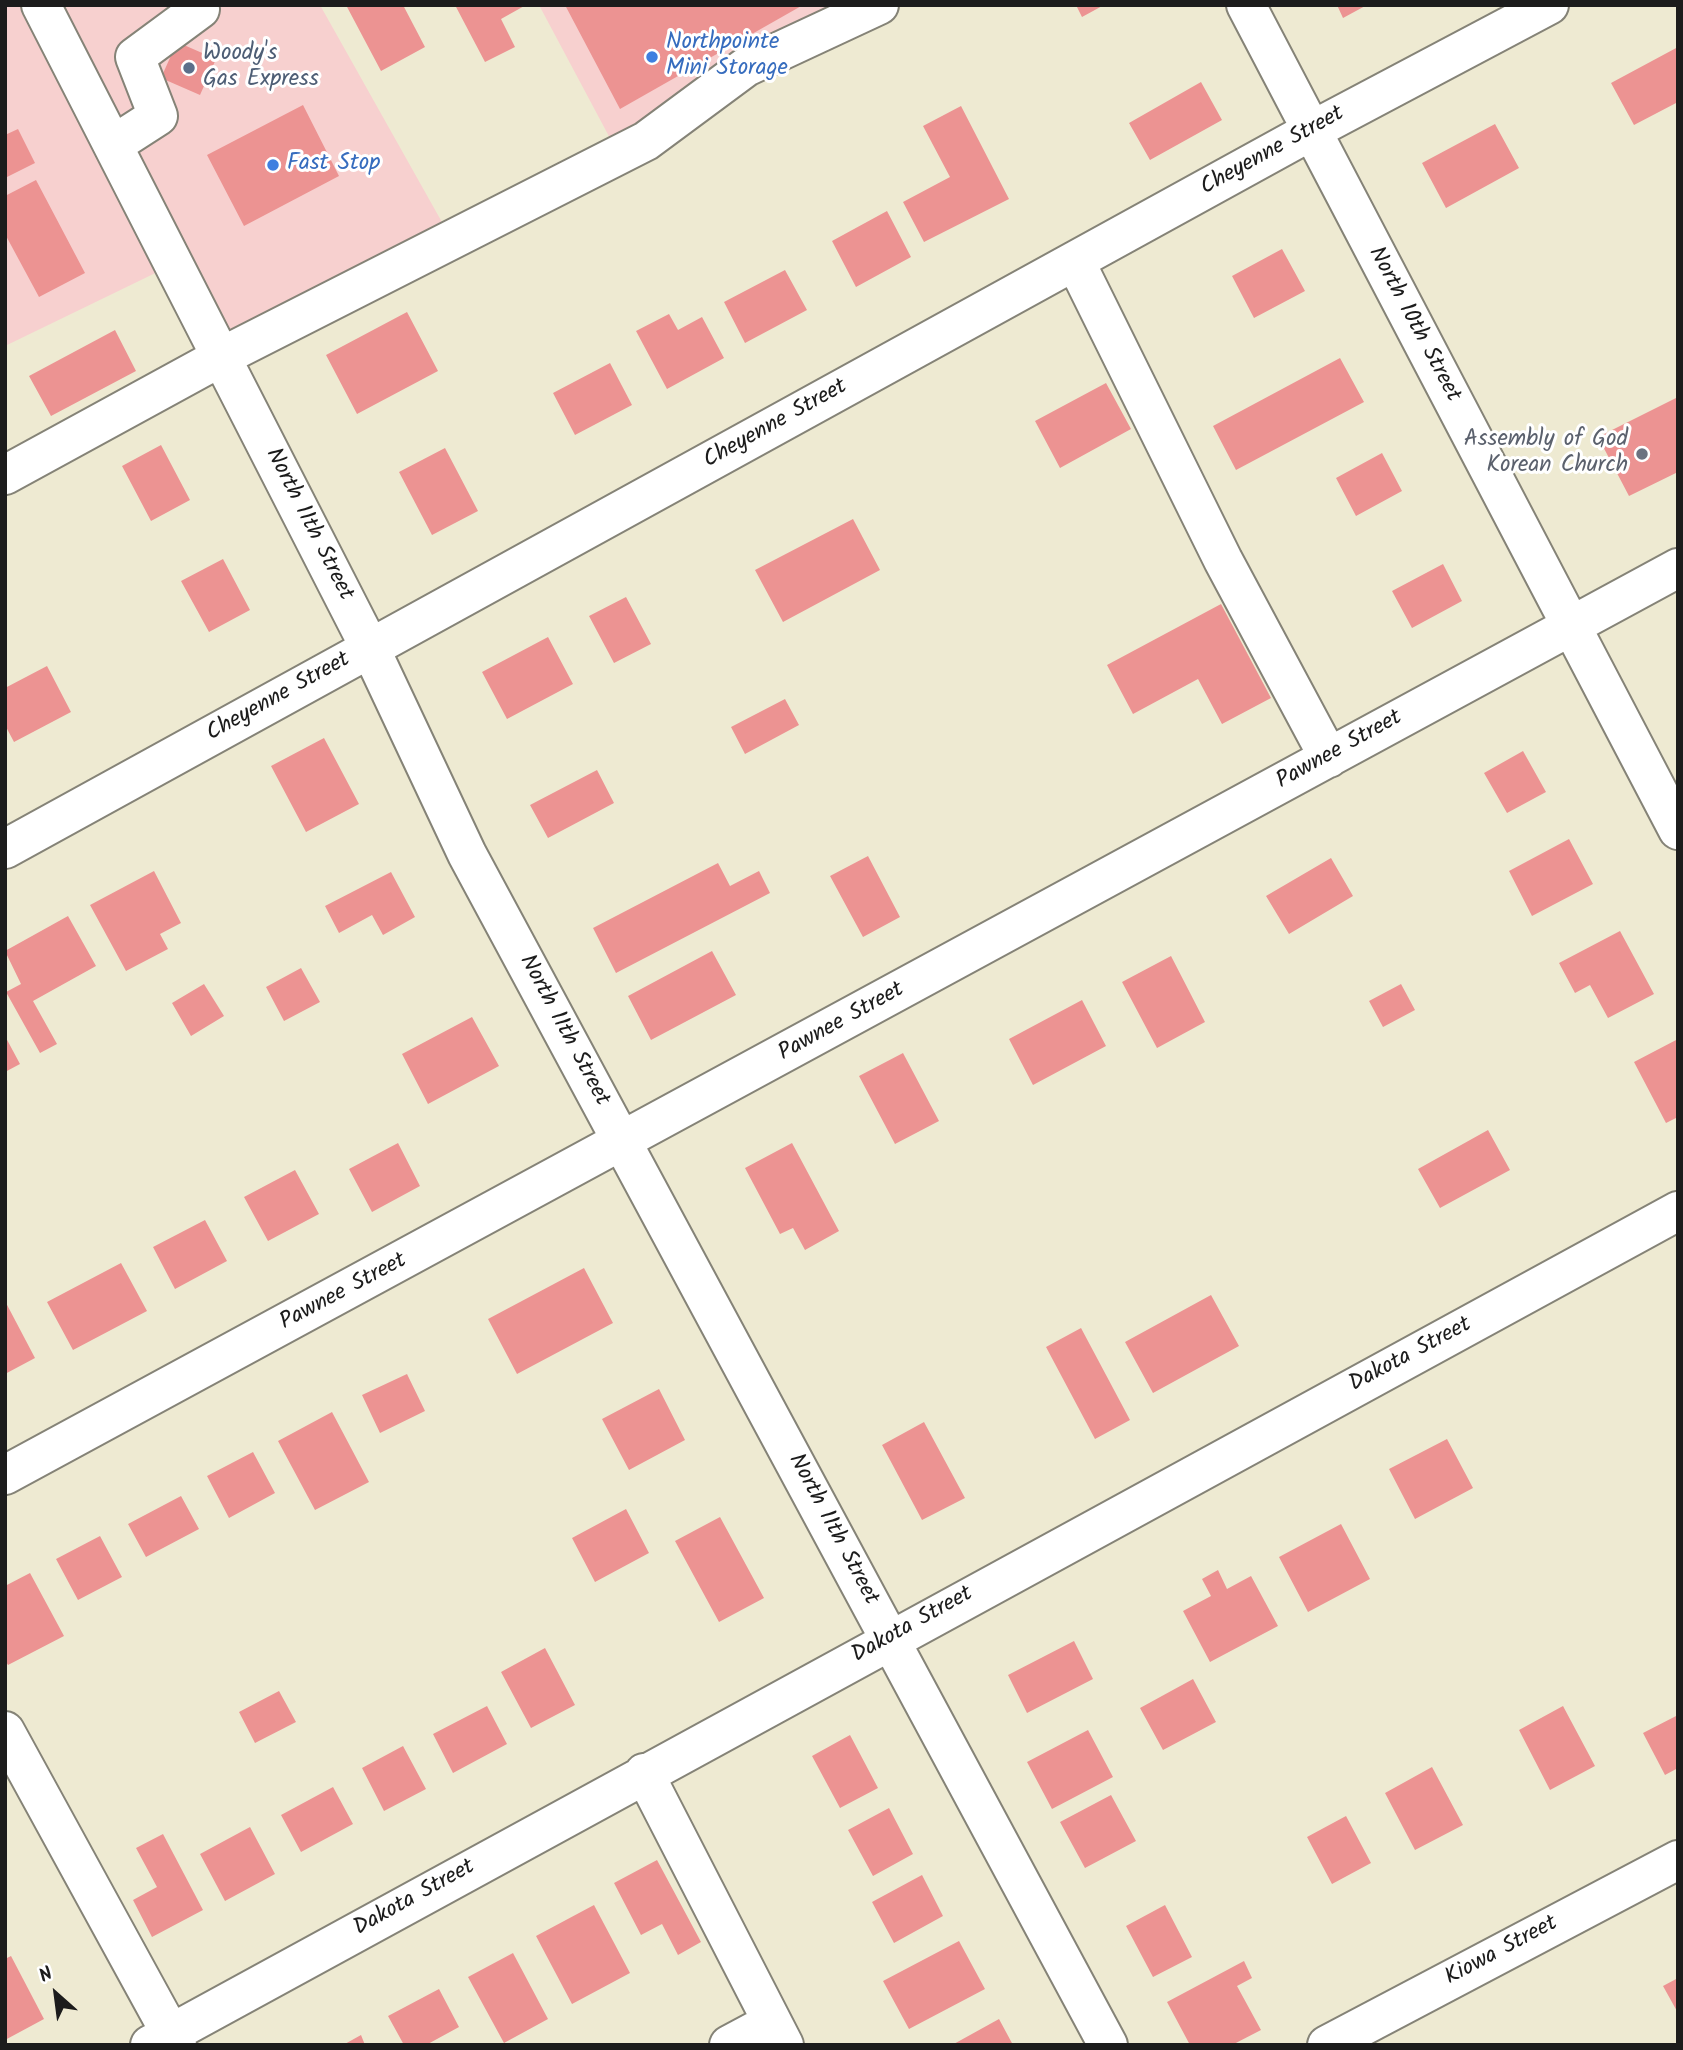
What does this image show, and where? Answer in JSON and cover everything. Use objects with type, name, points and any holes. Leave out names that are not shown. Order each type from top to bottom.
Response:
[{"type":"street","name":"North 11th Street","points":[[41,5],[370,648],[467,853],[1108,2045]]},
{"type":"street","points":[[113,145],[158,116],[135,57],[200,9],[198,5]]},
{"type":"street","points":[[5,475],[221,357],[646,141],[746,66],[879,5]]},
{"type":"street","name":"North 10th Street","points":[[1246,5],[1678,830]]},
{"type":"street","name":"Cheyenne Street","points":[[5,849],[1311,131],[1549,5]]},
{"type":"street","points":[[1075,261],[1223,561],[1329,758]]},
{"type":"street","name":"Pawnee Street","points":[[5,1475],[1678,568]]},
{"type":"street","name":"Dakota Street","points":[[166,2041],[644,1773],[1678,1211]]},
{"type":"street","points":[[5,1731],[166,2041]]},
{"type":"street","points":[[644,1773],[778,2033],[729,2045]]},
{"type":"street","name":"Kiowa Street","points":[[1327,2045],[1678,1860]]},
{"type":"shaded area","points":[[5,5],[320,5],[452,240],[227,368],[174,264],[5,346]]},
{"type":"shaded area","points":[[539,5],[883,5],[620,157]]},
{"type":"building","points":[[346,5],[403,5],[425,47],[381,71]]},
{"type":"building","points":[[455,5],[526,5],[501,19],[515,47],[485,62]]},
{"type":"building","name":"Northpointe Mini Storage","points":[[565,5],[803,5],[620,109]]},
{"type":"building","points":[[1076,5],[1104,5],[1082,17]]},
{"type":"building","points":[[1337,5],[1367,5],[1343,18]]},
{"type":"building","name":"Woody's Gas Express","points":[[177,42],[216,59],[200,95],[161,78]]},
{"type":"building","points":[[1678,47],[1678,102],[1634,125],[1611,83]]},
{"type":"building","points":[[1201,82],[1222,120],[1150,160],[1129,123]]},
{"type":"building","name":"Fast Stop","points":[[303,105],[339,176],[244,226],[207,155]]},
{"type":"building","points":[[961,106],[1009,199],[924,242],[903,202],[950,177],[923,126]]},
{"type":"building","points":[[1495,124],[1519,168],[1446,208],[1422,163]]},
{"type":"building","points":[[18,129],[35,163],[5,178],[5,135]]},
{"type":"building","points":[[36,180],[85,273],[39,297],[5,234],[5,196]]},
{"type":"building","points":[[887,211],[911,257],[856,287],[832,241]]},
{"type":"building","points":[[1282,249],[1305,291],[1254,318],[1232,276]]},
{"type":"building","points":[[785,270],[807,310],[745,343],[724,302]]},
{"type":"building","points":[[407,312],[438,371],[357,414],[326,355]]},
{"type":"building","points":[[669,314],[678,330],[702,317],[724,358],[667,389],[636,331]]},
{"type":"building","points":[[115,330],[136,371],[51,416],[29,376]]},
{"type":"building","points":[[1340,358],[1364,402],[1236,470],[1213,426]]},
{"type":"building","points":[[610,363],[632,405],[575,435],[553,393]]},
{"type":"building","points":[[1106,383],[1131,429],[1060,468],[1035,421]]},
{"type":"building","name":"Assembly of God Korean Church","points":[[1678,397],[1678,472],[1629,496],[1598,437]]},
{"type":"building","points":[[161,445],[190,500],[151,521],[122,466]]},
{"type":"building","points":[[445,448],[478,511],[432,535],[399,472]]},
{"type":"building","points":[[1382,453],[1402,491],[1356,516],[1336,478]]},
{"type":"building","points":[[853,519],[880,570],[783,622],[755,570]]},
{"type":"building","points":[[223,559],[250,610],[209,632],[181,581]]},
{"type":"building","points":[[1443,564],[1462,601],[1412,628],[1392,591]]},
{"type":"building","points":[[626,597],[651,644],[614,663],[589,616]]},
{"type":"building","points":[[1221,604],[1271,698],[1222,724],[1198,679],[1133,714],[1107,665]]},
{"type":"building","points":[[548,637],[573,684],[507,719],[482,672]]},
{"type":"building","points":[[47,666],[71,712],[14,742],[5,725],[5,688]]},
{"type":"building","points":[[785,699],[799,725],[745,754],[731,727]]},
{"type":"building","points":[[324,738],[359,804],[306,832],[271,766]]},
{"type":"building","points":[[1523,751],[1546,792],[1507,813],[1484,773]]},
{"type":"building","points":[[597,770],[614,803],[548,838],[530,805]]},
{"type":"building","points":[[1569,839],[1593,884],[1532,916],[1509,871]]},
{"type":"building","points":[[868,856],[900,917],[863,937],[830,876]]},
{"type":"building","points":[[1331,858],[1353,896],[1289,934],[1266,896]]},
{"type":"building","points":[[718,863],[730,886],[759,871],[770,893],[616,973],[593,928]]},
{"type":"building","points":[[154,871],[181,923],[160,934],[168,949],[126,971],[90,905]]},
{"type":"building","points":[[391,872],[415,917],[383,935],[372,915],[339,933],[325,906]]},
{"type":"building","points":[[68,916],[96,966],[33,1001],[57,1044],[40,1053],[6,992],[21,984],[5,951]]},
{"type":"building","points":[[1620,931],[1654,994],[1608,1018],[1590,985],[1575,993],[1559,963]]},
{"type":"building","points":[[712,951],[736,995],[651,1040],[628,996]]},
{"type":"building","points":[[1171,956],[1205,1022],[1157,1048],[1122,982]]},
{"type":"building","points":[[301,968],[320,1002],[284,1021],[266,987]]},
{"type":"building","points":[[204,984],[224,1016],[191,1036],[172,1003]]},
{"type":"building","points":[[1401,984],[1415,1010],[1383,1027],[1369,1001]]},
{"type":"building","points":[[1082,1000],[1106,1046],[1033,1085],[1009,1039]]},
{"type":"building","points":[[472,1017],[499,1066],[428,1104],[402,1054]]},
{"type":"building","points":[[5,1036],[20,1064],[5,1072]]},
{"type":"building","points":[[1678,1039],[1678,1117],[1666,1123],[1634,1062]]},
{"type":"building","points":[[903,1053],[939,1121],[895,1144],[859,1076]]},
{"type":"building","points":[[1488,1130],[1510,1170],[1440,1208],[1418,1169]]},
{"type":"building","points":[[398,1143],[420,1186],[372,1212],[349,1169]]},
{"type":"building","points":[[792,1143],[839,1231],[805,1250],[793,1228],[780,1234],[745,1168]]},
{"type":"building","points":[[295,1170],[319,1214],[268,1241],[244,1197]]},
{"type":"building","points":[[205,1220],[227,1261],[175,1289],[153,1247]]},
{"type":"building","points":[[121,1263],[147,1311],[73,1350],[47,1302]]},
{"type":"building","points":[[584,1268],[613,1323],[517,1374],[488,1319]]},
{"type":"building","points":[[1211,1295],[1239,1346],[1153,1393],[1125,1342]]},
{"type":"building","points":[[5,1301],[35,1358],[5,1374]]},
{"type":"building","points":[[1081,1328],[1130,1420],[1095,1439],[1046,1347]]},
{"type":"building","points":[[407,1374],[425,1411],[380,1433],[362,1395]]},
{"type":"building","points":[[659,1389],[685,1440],[629,1470],[602,1419]]},
{"type":"building","points":[[332,1412],[369,1482],[315,1510],[278,1441]]},
{"type":"building","points":[[924,1422],[965,1498],[922,1520],[882,1445]]},
{"type":"building","points":[[1447,1439],[1473,1488],[1415,1519],[1389,1469]]},
{"type":"building","points":[[253,1452],[275,1493],[229,1518],[207,1476]]},
{"type":"building","points":[[181,1496],[199,1529],[146,1557],[128,1524]]},
{"type":"building","points":[[626,1509],[649,1553],[595,1582],[572,1538]]},
{"type":"building","points":[[720,1517],[764,1598],[719,1622],[675,1541]]},
{"type":"building","points":[[1341,1524],[1370,1579],[1308,1612],[1279,1557]]},
{"type":"building","points":[[100,1536],[122,1577],[78,1600],[56,1559]]},
{"type":"building","points":[[1218,1570],[1227,1589],[1251,1576],[1278,1626],[1210,1662],[1183,1611],[1211,1596],[1202,1579]]},
{"type":"building","points":[[30,1573],[64,1636],[8,1665],[5,1660],[5,1586]]},
{"type":"building","points":[[1074,1641],[1093,1679],[1027,1713],[1008,1675]]},
{"type":"building","points":[[545,1648],[575,1705],[531,1728],[501,1672]]},
{"type":"building","points":[[1193,1679],[1216,1722],[1163,1750],[1140,1708]]},
{"type":"building","points":[[279,1691],[296,1722],[255,1743],[239,1712]]},
{"type":"building","points":[[487,1706],[507,1744],[453,1773],[433,1734]]},
{"type":"building","points":[[1563,1706],[1595,1766],[1550,1790],[1519,1730]]},
{"type":"building","points":[[1678,1715],[1678,1768],[1665,1775],[1643,1733]]},
{"type":"building","points":[[1088,1730],[1113,1777],[1052,1809],[1027,1762]]},
{"type":"building","points":[[850,1735],[878,1788],[840,1808],[812,1756]]},
{"type":"building","points":[[403,1746],[426,1789],[384,1811],[362,1768]]},
{"type":"building","points":[[1432,1767],[1463,1825],[1415,1850],[1385,1793]]},
{"type":"building","points":[[333,1787],[353,1824],[301,1852],[281,1815]]},
{"type":"building","points":[[1111,1795],[1136,1841],[1085,1868],[1060,1822]]},
{"type":"building","points":[[889,1808],[913,1854],[873,1876],[848,1830]]},
{"type":"building","points":[[1346,1816],[1371,1863],[1332,1884],[1307,1837]]},
{"type":"building","points":[[250,1827],[275,1874],[225,1901],[200,1854]]},
{"type":"building","points":[[163,1834],[203,1910],[152,1937],[133,1900],[157,1887],[136,1848]]},
{"type":"building","points":[[657,1860],[701,1942],[678,1955],[662,1924],[641,1935],[614,1883]]},
{"type":"building","points":[[922,1875],[943,1916],[894,1943],[872,1902]]},
{"type":"building","points":[[594,1905],[630,1973],[572,2004],[536,1936]]},
{"type":"building","points":[[1165,1905],[1192,1957],[1153,1977],[1126,1926]]},
{"type":"building","points":[[959,1941],[985,1989],[909,2029],[883,1981]]},
{"type":"building","points":[[513,1953],[548,2019],[504,2043],[468,1977]]},
{"type":"building","points":[[11,1956],[44,2019],[5,2040],[5,1959]]},
{"type":"building","points":[[1244,1961],[1252,1978],[1237,1986],[1261,2030],[1232,2045],[1190,2045],[1167,2002]]},
{"type":"building","points":[[1678,1978],[1678,2013],[1663,1986]]},
{"type":"building","points":[[439,1989],[459,2027],[426,2045],[404,2045],[388,2016]]},
{"type":"building","points":[[999,2019],[1013,2045],[952,2045]]},
{"type":"building","points":[[361,2035],[365,2045],[343,2045]]},
{"type":"place","name":"Northpointe Mini Storage","points":[[652,57]]},
{"type":"place","name":"Woody's Gas Express","points":[[189,68]]},
{"type":"place","name":"Fast Stop","points":[[273,165]]},
{"type":"place","name":"Assembly of God Korean Church","points":[[1642,454]]}]
